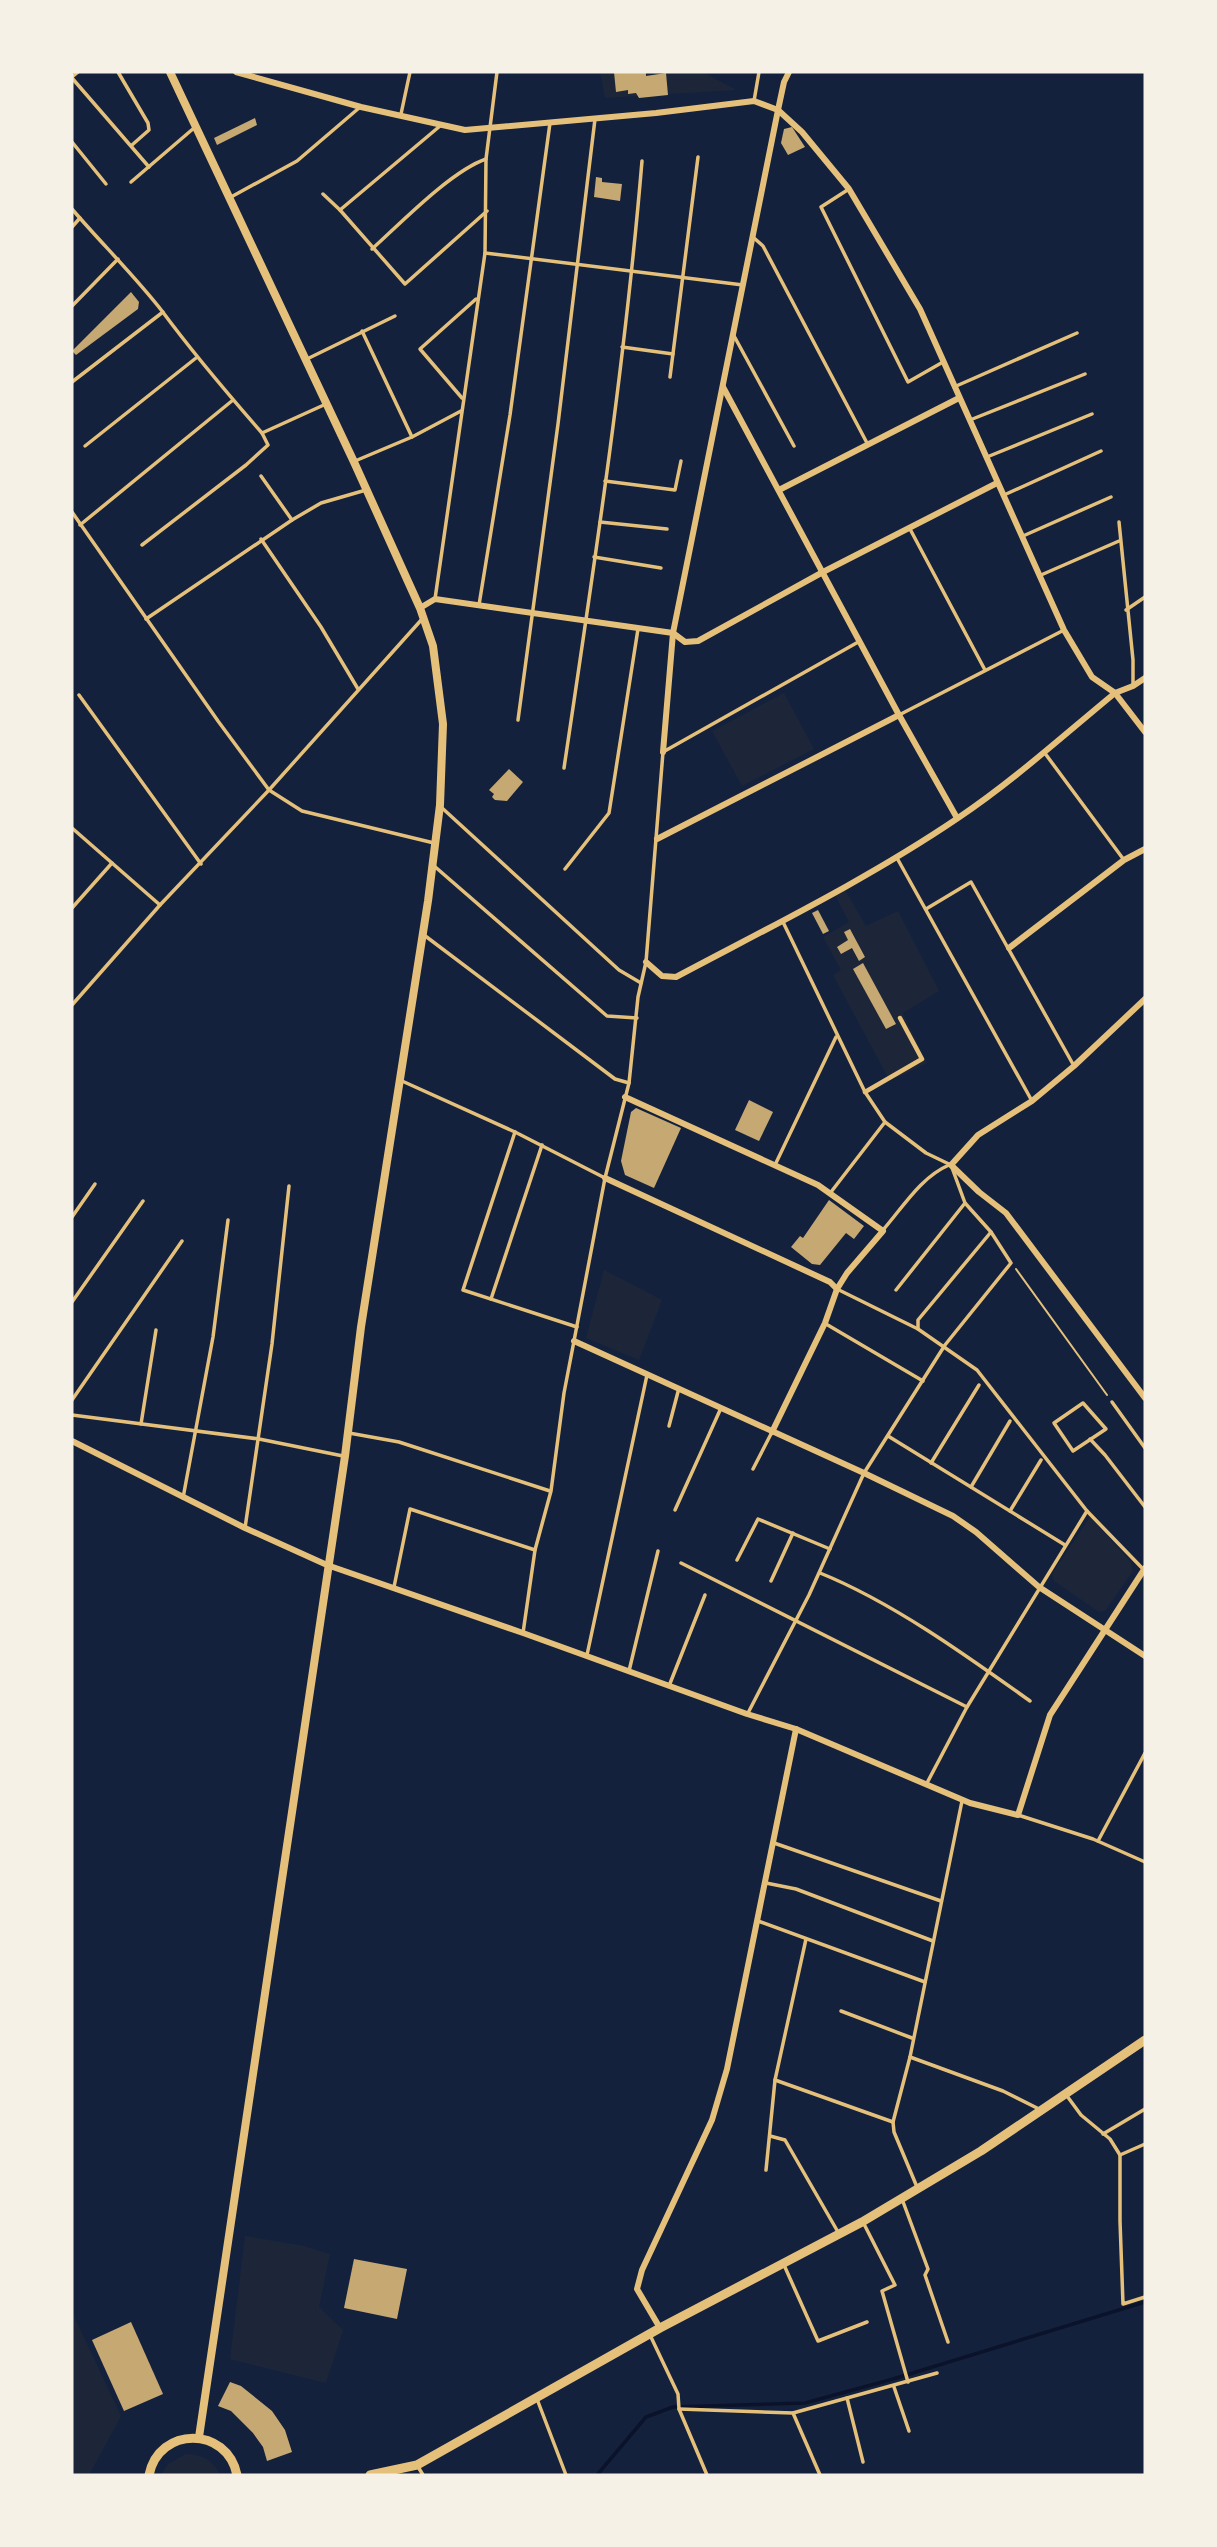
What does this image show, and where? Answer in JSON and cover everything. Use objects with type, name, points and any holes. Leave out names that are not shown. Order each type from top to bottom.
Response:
[{"type":"main road","points":[[370,2475],[417,2465],[660,2328],[862,2222],[1066,2094],[1145,2040]]},
{"type":"main road","points":[[149,2475],[151,2464],[159,2453],[173,2442],[199,2437],[223,2449],[232,2459],[237,2475]]},
{"type":"street","points":[[170,72],[355,462],[421,608],[433,646],[443,723],[440,805],[432,865],[199,2437]]},
{"type":"street","points":[[236,72],[361,107],[465,130],[754,101],[778,110],[802,132],[849,189],[920,309],[1064,630],[1092,677],[1115,693],[1145,732]]},
{"type":"street","points":[[663,752],[673,633],[778,110],[789,72]]},
{"type":"street","points":[[723,387],[957,818]]},
{"type":"street","points":[[779,490],[959,398]]},
{"type":"street","points":[[421,608],[435,598],[673,633],[685,642],[698,641],[908,527],[998,483]]},
{"type":"street","points":[[646,962],[662,976],[676,977],[896,857],[957,818],[1115,693],[1145,678]]},
{"type":"street","points":[[657,839],[899,715]]},
{"type":"street","points":[[1009,948],[1124,860],[1145,849]]},
{"type":"street","points":[[1145,999],[1074,1066],[1032,1101],[978,1135],[951,1165],[1006,1213],[1145,1398]]},
{"type":"street","points":[[865,1092],[922,1059],[900,1018]]},
{"type":"street","points":[[625,1097],[831,1192],[883,1231],[847,1273],[837,1289],[825,1323],[772,1433]]},
{"type":"street","points":[[605,1178],[775,1255],[830,1282],[837,1289]]},
{"type":"street","points":[[574,1341],[679,1387],[953,1517],[976,1532],[1039,1587],[1145,1656]]},
{"type":"street","points":[[72,1442],[245,1528],[327,1565],[796,1729],[962,1800],[1018,1815],[1050,1716],[1145,1569]]},
{"type":"street","points":[[660,2328],[637,2289],[642,2270],[712,2120],[727,2069],[796,1729]]},
{"type":"lane","points":[[78,72],[72,77],[149,167]]},
{"type":"lane","points":[[121,72],[148,123],[149,130],[131,146]]},
{"type":"lane","points":[[401,116],[410,72]]},
{"type":"lane","points":[[435,598],[485,253],[486,159],[497,72]]},
{"type":"lane","points":[[754,101],[759,72]]},
{"type":"lane","points":[[229,198],[297,161],[361,107]]},
{"type":"lane","points":[[517,720],[595,119]]},
{"type":"lane","points":[[478,605],[510,415],[550,123]]},
{"type":"lane","points":[[340,210],[441,125]]},
{"type":"lane","points":[[131,182],[195,127]]},
{"type":"lane","points":[[72,142],[106,184]]},
{"type":"lane","points":[[670,377],[698,157]]},
{"type":"lane","points":[[372,249],[452,179],[473,163],[486,159]]},
{"type":"lane","points":[[564,768],[633,272],[642,161]]},
{"type":"lane","points":[[849,189],[821,207],[908,382],[943,362]]},
{"type":"lane","points":[[323,194],[405,284],[487,211]]},
{"type":"lane","points":[[72,209],[163,312],[196,358],[262,433],[268,445],[142,545]]},
{"type":"lane","points":[[72,227],[80,218]]},
{"type":"lane","points":[[752,237],[764,246],[867,443]]},
{"type":"lane","points":[[485,253],[743,285]]},
{"type":"lane","points":[[72,306],[118,259]]},
{"type":"lane","points":[[463,398],[420,349],[478,298]]},
{"type":"lane","points":[[72,382],[163,312]]},
{"type":"lane","points":[[305,360],[395,316]]},
{"type":"lane","points":[[362,331],[412,437]]},
{"type":"lane","points":[[733,333],[794,446]]},
{"type":"lane","points":[[954,387],[1077,333]]},
{"type":"lane","points":[[622,347],[673,354]]},
{"type":"lane","points":[[85,446],[196,358]]},
{"type":"lane","points":[[970,420],[1085,374]]},
{"type":"lane","points":[[80,525],[233,400]]},
{"type":"lane","points":[[262,433],[326,404]]},
{"type":"lane","points":[[355,462],[412,437],[461,411]]},
{"type":"lane","points":[[987,457],[1092,414]]},
{"type":"lane","points":[[1003,496],[1101,451]]},
{"type":"lane","points":[[605,481],[675,490],[681,461]]},
{"type":"lane","points":[[261,477],[292,520]]},
{"type":"lane","points":[[146,619],[292,520],[321,503],[366,490]]},
{"type":"lane","points":[[1021,536],[1111,497]]},
{"type":"lane","points":[[72,512],[269,790],[302,811],[435,843]]},
{"type":"lane","points":[[599,522],[667,529]]},
{"type":"lane","points":[[1119,522],[1133,660],[1133,686]]},
{"type":"lane","points":[[908,527],[986,671]]},
{"type":"lane","points":[[261,539],[321,627],[358,689]]},
{"type":"lane","points":[[1039,576],[1119,541]]},
{"type":"lane","points":[[594,557],[661,568]]},
{"type":"lane","points":[[1126,610],[1145,597]]},
{"type":"lane","points":[[72,1005],[423,618]]},
{"type":"lane","points":[[565,869],[609,813],[638,629]]},
{"type":"lane","points":[[899,715],[1064,630]]},
{"type":"lane","points":[[523,1633],[536,1550],[551,1491],[564,1394],[605,1178],[629,1083],[646,962],[663,752],[860,641]]},
{"type":"lane","points":[[79,695],[201,864]]},
{"type":"lane","points":[[1044,751],[1124,860]]},
{"type":"lane","points":[[440,805],[619,970],[641,983]]},
{"type":"lane","points":[[72,827],[160,905]]},
{"type":"lane","points":[[896,857],[1032,1101]]},
{"type":"lane","points":[[72,908],[112,863]]},
{"type":"lane","points":[[432,865],[607,1016],[637,1018]]},
{"type":"lane","points":[[925,909],[971,882],[1074,1066]]},
{"type":"lane","points":[[747,1714],[796,1621],[864,1473],[945,1345],[1012,1263],[991,1232],[965,1203],[951,1165],[926,1153],[885,1122],[865,1092],[782,920]]},
{"type":"lane","points":[[422,934],[615,1079],[629,1083]]},
{"type":"lane","points":[[775,1165],[837,1036]]},
{"type":"lane","points":[[399,1080],[542,1145],[605,1178]]},
{"type":"lane","points":[[831,1192],[885,1122]]},
{"type":"lane","points":[[514,1132],[463,1290],[577,1327]]},
{"type":"lane","points":[[491,1299],[542,1145]]},
{"type":"lane","points":[[883,1231],[935,1171],[951,1165]]},
{"type":"lane","points":[[72,1217],[95,1184]]},
{"type":"lane","points":[[245,1528],[259,1439],[289,1186]]},
{"type":"lane","points":[[72,1302],[143,1201]]},
{"type":"lane","points":[[896,1290],[965,1203]]},
{"type":"lane","points":[[183,1497],[213,1337],[228,1220]]},
{"type":"lane","points":[[918,1329],[918,1321],[991,1232]]},
{"type":"lane","points":[[72,1400],[182,1241]]},
{"type":"lane","points":[[837,1289],[945,1345],[985,1377],[1087,1511],[1145,1569]]},
{"type":"lane","points":[[825,1323],[923,1381]]},
{"type":"lane","points":[[141,1424],[156,1330]]},
{"type":"lane","points":[[587,1656],[648,1373]]},
{"type":"lane","points":[[931,1463],[979,1385]]},
{"type":"lane","points":[[669,1426],[679,1387]]},
{"type":"lane","points":[[1112,1402],[1145,1448]]},
{"type":"lane","points":[[1083,1403],[1106,1429],[1090,1439],[1073,1451],[1054,1423],[1083,1403]]},
{"type":"lane","points":[[675,1510],[721,1408]]},
{"type":"lane","points":[[72,1415],[259,1439],[345,1456]]},
{"type":"lane","points":[[971,1488],[1010,1421]]},
{"type":"lane","points":[[347,1433],[399,1442],[551,1491]]},
{"type":"lane","points":[[753,1469],[772,1433]]},
{"type":"lane","points":[[888,1436],[1065,1545]]},
{"type":"lane","points":[[1090,1439],[1145,1507]]},
{"type":"lane","points":[[1010,1511],[1041,1460]]},
{"type":"lane","points":[[394,1588],[410,1509],[536,1550]]},
{"type":"lane","points":[[926,1785],[988,1671],[1087,1511]]},
{"type":"lane","points":[[737,1560],[758,1518],[830,1549]]},
{"type":"lane","points":[[771,1581],[793,1533]]},
{"type":"lane","points":[[629,1671],[658,1551]]},
{"type":"lane","points":[[681,1563],[967,1707]]},
{"type":"lane","points":[[819,1573],[843,1582],[935,1636],[1030,1701]]},
{"type":"lane","points":[[669,1686],[705,1595]]},
{"type":"lane","points":[[1098,1841],[1145,1754]]},
{"type":"lane","points":[[918,2189],[894,2132],[893,2122],[910,2057],[962,1800]]},
{"type":"lane","points":[[1018,1815],[1098,1841],[1145,1862]]},
{"type":"lane","points":[[772,1842],[941,1901]]},
{"type":"lane","points":[[764,1883],[796,1889],[933,1941]]},
{"type":"lane","points":[[757,1921],[926,1982]]},
{"type":"lane","points":[[766,2170],[775,2080],[806,1939]]},
{"type":"lane","points":[[841,2011],[912,2038]]},
{"type":"lane","points":[[910,2057],[1003,2091],[1041,2110]]},
{"type":"lane","points":[[775,2080],[893,2122]]},
{"type":"lane","points":[[1066,2094],[1081,2115],[1103,2134],[1120,2155],[1124,2304],[1145,2297]]},
{"type":"lane","points":[[1103,2134],[1145,2109]]},
{"type":"lane","points":[[770,2136],[785,2140],[839,2234]]},
{"type":"lane","points":[[1120,2155],[1145,2144]]},
{"type":"lane","points":[[902,2198],[928,2269],[925,2274],[948,2342]]},
{"type":"lane","points":[[862,2222],[895,2285],[882,2291],[908,2382]]},
{"type":"lane","points":[[783,2263],[818,2341],[867,2322]]},
{"type":"lane","points":[[650,2334],[678,2394],[679,2409],[707,2475]]},
{"type":"lane","points":[[679,2409],[793,2413],[937,2373]]},
{"type":"lane","points":[[894,2387],[909,2431]]},
{"type":"lane","points":[[537,2398],[566,2475]]},
{"type":"lane","points":[[846,2398],[863,2462]]},
{"type":"lane","points":[[793,2413],[820,2475]]},
{"type":"lane","points":[[417,2465],[423,2475]]},
{"type":"path","points":[[1012,1263],[1112,1402]]},
{"type":"shaded area","points":[[600,72],[703,72],[736,90],[605,98]]},
{"type":"shaded area","points":[[784,693],[814,749],[742,786],[712,731]]},
{"type":"shaded area","points":[[845,890],[866,926],[898,911],[939,991],[903,1013],[927,1063],[890,1081],[833,975],[841,970],[823,937],[849,922],[835,895]]},
{"type":"shaded area","points":[[604,1270],[662,1300],[639,1360],[586,1338]]},
{"type":"shaded area","points":[[1090,1517],[1131,1562],[1133,1571],[1105,1611],[1099,1612],[1054,1581],[1052,1574]]},
{"type":"shaded area","points":[[245,2236],[304,2246],[330,2254],[319,2307],[343,2330],[326,2383],[230,2359]]},
{"type":"shaded area","points":[[72,2312],[121,2416],[89,2475],[72,2475]]},
{"type":"shaded area","points":[[186,2454],[207,2459],[220,2475],[161,2475],[168,2464]]},
{"type":"building","points":[[614,72],[646,72],[646,76],[666,73],[668,95],[639,98],[636,93],[628,94],[628,90],[616,92]]},
{"type":"building","points":[[255,118],[257,125],[217,145],[214,138]]},
{"type":"building","points":[[792,127],[805,147],[788,155],[781,143],[784,129]]},
{"type":"building","points":[[596,177],[602,178],[602,182],[622,184],[620,201],[594,197]]},
{"type":"building","points":[[131,292],[139,302],[138,309],[76,355],[72,351]]},
{"type":"building","points":[[509,769],[523,782],[507,801],[495,800],[492,797],[494,794],[489,790]]},
{"type":"building","points":[[818,910],[829,931],[823,934],[812,913]]},
{"type":"building","points":[[850,929],[865,957],[859,961],[852,948],[841,954],[837,947],[848,940],[844,932]]},
{"type":"building","points":[[863,963],[896,1024],[886,1029],[853,969]]},
{"type":"building","points":[[749,1100],[773,1112],[759,1141],[735,1130]]},
{"type":"building","points":[[636,1108],[681,1128],[654,1188],[625,1175],[621,1161],[631,1112]]},
{"type":"building","points":[[829,1200],[864,1226],[854,1239],[846,1233],[820,1265],[812,1264],[791,1247],[800,1236],[803,1238]]},
{"type":"building","points":[[354,2259],[407,2269],[397,2319],[344,2308]]},
{"type":"building","points":[[131,2322],[163,2394],[124,2411],[92,2340]]},
{"type":"building","points":[[230,2382],[241,2386],[272,2411],[285,2430],[292,2452],[267,2461],[263,2447],[253,2433],[231,2411],[218,2406]]},
{"type":"waterway","points":[[597,2475],[646,2417],[673,2407],[805,2403],[1145,2302]]}]
